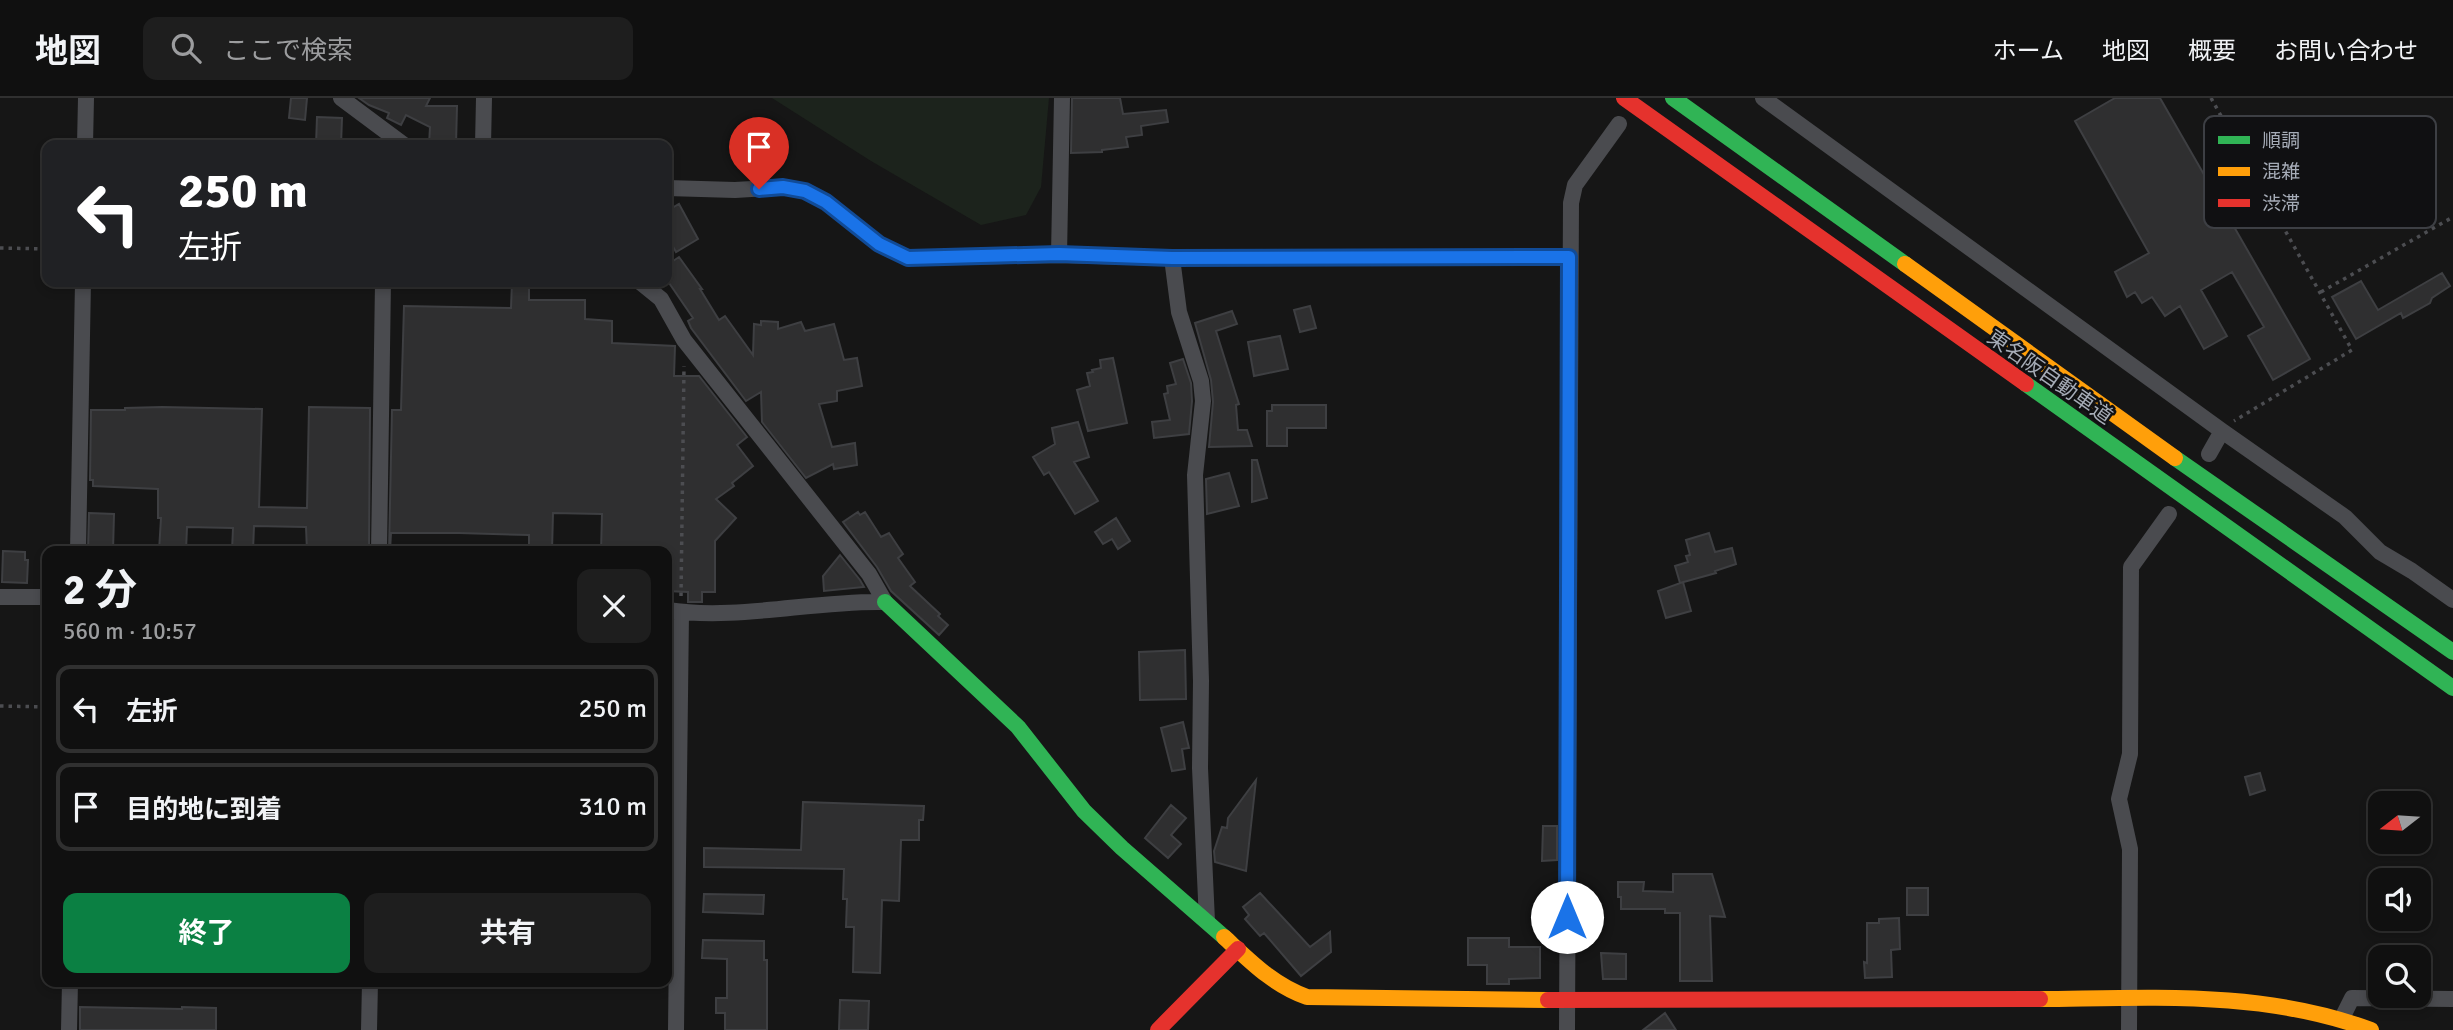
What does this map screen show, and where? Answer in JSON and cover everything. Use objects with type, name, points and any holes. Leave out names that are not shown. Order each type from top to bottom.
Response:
[{"type":"main road","name":"東名阪自動車道","points":[[1625,98],[2453,688]]},
{"type":"main road","name":"東名阪自動車道","points":[[1673,98],[2195,472],[2453,652]]},
{"type":"main road","points":[[885,602],[1018,727],[1084,811],[1113,839],[1268,977],[1287,990],[1307,997],[1567,1000],[2217,998],[2278,1004],[2342,1018],[2371,1030]]},
{"type":"main road","points":[[1158,1030],[1238,949]]},
{"type":"street","points":[[85,140],[86,98]]},
{"type":"street","points":[[341,98],[385,139]]},
{"type":"street","points":[[483,140],[484,98]]},
{"type":"street","points":[[1059,254],[1062,98]]},
{"type":"street","points":[[1763,98],[2345,517],[2380,552],[2453,600]]},
{"type":"street","points":[[1567,1030],[1571,203],[1575,185],[1619,124]]},
{"type":"street","points":[[672,188],[735,190],[783,187],[805,191],[826,202],[879,244],[908,258],[1059,254],[1172,258],[1569,257]]},
{"type":"street","points":[[1172,258],[1179,312],[1201,382],[1203,401],[1195,475],[1200,768],[1207,921]]},
{"type":"street","points":[[78,546],[83,287]]},
{"type":"street","points":[[379,546],[383,287]]},
{"type":"street","points":[[646,287],[661,299],[684,340],[869,574],[885,602]]},
{"type":"street","points":[[2209,454],[2222,431]]},
{"type":"street","points":[[2129,1030],[2130,849],[2119,799],[2130,754],[2131,568],[2169,514]]},
{"type":"street","points":[[0,597],[42,597]]},
{"type":"street","points":[[676,1030],[672,870],[674,611],[708,613],[859,601],[885,602]]},
{"type":"street","points":[[69,1030],[70,987]]},
{"type":"street","points":[[369,1030],[370,987]]},
{"type":"street","points":[[2342,1018],[2352,998],[2453,999]]},
{"type":"path","points":[[2210,98],[2220,116]]},
{"type":"path","points":[[2436,227],[2453,217]]},
{"type":"path","points":[[2222,431],[2238,416],[2352,350],[2284,228]]},
{"type":"path","points":[[2321,292],[2434,228]]},
{"type":"path","points":[[0,248],[42,249]]},
{"type":"path","points":[[674,611],[684,340]]},
{"type":"path","points":[[0,706],[42,707]]},
{"type":"shaded area","points":[[772,98],[1049,98],[1041,187],[1026,215],[981,225],[871,161]]},
{"type":"building","points":[[291,98],[307,98],[305,120],[289,118]]},
{"type":"building","points":[[359,98],[430,98],[426,106],[457,106],[456,140],[429,140],[430,127],[406,115],[401,125],[387,118],[389,113]]},
{"type":"building","points":[[1072,98],[1120,98],[1123,114],[1166,110],[1168,122],[1141,126],[1142,135],[1126,137],[1128,147],[1102,152],[1071,153]]},
{"type":"building","points":[[2115,98],[2160,98],[2204,175],[2204,228],[2235,228],[2310,359],[2273,380],[2248,336],[2264,327],[2232,272],[2201,290],[2227,336],[2204,349],[2180,306],[2165,316],[2152,297],[2142,303],[2135,292],[2127,297],[2115,272],[2149,253],[2075,121]]},
{"type":"building","points":[[317,117],[342,118],[341,140],[316,140]]},
{"type":"building","points":[[679,204],[698,239],[676,252],[672,245],[672,208]]},
{"type":"building","points":[[679,257],[702,289],[719,320],[725,316],[753,355],[754,324],[761,325],[761,321],[778,322],[778,329],[801,322],[805,331],[834,324],[844,360],[857,358],[862,386],[837,391],[837,401],[819,404],[832,447],[855,443],[857,465],[834,469],[833,464],[806,478],[762,422],[761,392],[746,401],[691,328],[688,321],[693,318],[672,287],[672,262]]},
{"type":"building","points":[[2442,273],[2450,286],[2432,298],[2430,303],[2403,318],[2401,313],[2356,339],[2332,297],[2361,281],[2378,310]]},
{"type":"building","points":[[512,287],[529,287],[529,300],[585,300],[585,319],[612,321],[612,343],[675,346],[674,376],[699,376],[747,437],[737,445],[753,466],[732,483],[734,486],[716,499],[736,518],[715,541],[715,592],[702,592],[702,602],[688,602],[688,592],[672,591],[672,546],[601,546],[602,514],[553,513],[552,546],[529,546],[529,535],[391,533],[389,546],[392,410],[401,410],[404,306],[511,308]]},
{"type":"building","points":[[1310,306],[1316,328],[1300,332],[1294,310]]},
{"type":"building","points":[[1232,311],[1237,324],[1216,331],[1239,404],[1236,405],[1238,430],[1247,430],[1252,446],[1209,447],[1213,402],[1211,380],[1195,323]]},
{"type":"building","points":[[1280,336],[1288,369],[1254,376],[1248,342]]},
{"type":"building","points":[[1113,358],[1127,423],[1088,431],[1077,390],[1090,386],[1087,373],[1101,368],[1100,360]]},
{"type":"building","points":[[1183,359],[1191,383],[1189,434],[1154,438],[1152,422],[1170,420],[1164,394],[1168,393],[1167,386],[1176,384],[1170,363]]},
{"type":"building","points":[[1272,405],[1326,405],[1326,428],[1287,428],[1287,446],[1267,446],[1267,411],[1272,411]]},
{"type":"building","points":[[309,407],[370,408],[369,546],[307,546],[306,527],[254,526],[253,546],[232,546],[233,528],[187,527],[186,546],[159,546],[161,518],[158,518],[158,489],[93,486],[93,480],[90,480],[91,410],[262,409],[259,507],[307,508]]},
{"type":"building","points":[[1078,422],[1089,457],[1074,462],[1098,501],[1075,514],[1049,472],[1044,475],[1033,457],[1055,444],[1052,428]]},
{"type":"building","points":[[1252,460],[1257,460],[1267,498],[1252,502]]},
{"type":"building","points":[[1229,473],[1239,506],[1207,514],[1206,479]]},
{"type":"building","points":[[858,512],[860,515],[865,512],[881,537],[889,533],[903,554],[898,558],[915,582],[910,586],[948,625],[939,635],[891,591],[877,567],[843,522]]},
{"type":"building","points":[[89,513],[114,514],[113,546],[88,546]]},
{"type":"building","points":[[1116,518],[1130,541],[1118,549],[1112,539],[1103,544],[1095,532]]},
{"type":"building","points":[[1709,533],[1715,552],[1732,548],[1736,564],[1680,583],[1675,566],[1688,562],[1686,556],[1690,555],[1686,540]]},
{"type":"building","points":[[3,551],[25,552],[25,560],[28,560],[27,583],[2,582]]},
{"type":"building","points":[[840,555],[864,587],[824,591],[823,576]]},
{"type":"building","points":[[1683,582],[1691,611],[1666,618],[1658,591]]},
{"type":"building","points":[[1185,650],[1186,699],[1140,700],[1139,652]]},
{"type":"building","points":[[1183,722],[1189,748],[1182,749],[1185,769],[1172,771],[1161,728]]},
{"type":"building","points":[[2260,773],[2265,790],[2250,795],[2245,777]]},
{"type":"building","points":[[1256,780],[1246,871],[1215,862],[1214,851],[1222,827],[1227,828],[1228,818]]},
{"type":"building","points":[[803,802],[924,806],[923,820],[919,820],[919,840],[901,840],[899,901],[882,900],[880,973],[853,972],[854,927],[846,927],[844,869],[704,867],[704,848],[801,850]]},
{"type":"building","points":[[1171,805],[1186,818],[1171,835],[1181,844],[1168,858],[1145,838]]},
{"type":"building","points":[[1543,826],[1557,826],[1557,860],[1542,861]]},
{"type":"building","points":[[1673,874],[1712,874],[1725,917],[1710,916],[1712,981],[1680,981],[1680,913],[1665,913],[1665,909],[1621,909],[1618,882],[1644,882],[1643,891],[1673,892]]},
{"type":"building","points":[[1907,888],[1928,888],[1928,915],[1907,915]]},
{"type":"building","points":[[1260,893],[1310,947],[1330,932],[1331,952],[1301,976],[1264,933],[1260,936],[1245,919],[1249,915],[1243,907]]},
{"type":"building","points":[[704,894],[764,895],[763,914],[703,912]]},
{"type":"building","points":[[1899,918],[1900,949],[1891,950],[1892,977],[1865,978],[1867,923]]},
{"type":"building","points":[[1468,938],[1509,938],[1509,947],[1540,947],[1540,978],[1509,979],[1509,984],[1487,984],[1487,965],[1468,965]]},
{"type":"building","points":[[703,940],[764,941],[764,960],[767,960],[767,1030],[725,1030],[725,1013],[716,1013],[716,998],[727,998],[727,959],[702,958]]},
{"type":"building","points":[[1601,953],[1626,954],[1626,979],[1603,979]]},
{"type":"building","points":[[840,1000],[869,1001],[868,1030],[839,1030]]},
{"type":"building","points":[[80,1007],[216,1008],[216,1030],[80,1030]]},
{"type":"building","points":[[1665,1013],[1676,1030],[1643,1030]]},
{"type":"traffic: fast","points":[[1673,98],[1905,264]]},
{"type":"traffic: fast","points":[[2026,384],[2453,688]]},
{"type":"traffic: fast","points":[[2175,458],[2453,652]]},
{"type":"traffic: fast","points":[[885,602],[1018,727],[1084,811],[1224,937]]},
{"type":"traffic: slow","points":[[1905,264],[2175,458]]},
{"type":"traffic: slow","points":[[1224,937],[1273,979],[1307,997],[1548,1000]]},
{"type":"traffic: slow","points":[[2040,999],[2166,998],[2249,1002],[2331,1017],[2371,1030]]},
{"type":"traffic: jam","points":[[1624,98],[2026,384]]},
{"type":"traffic: jam","points":[[1158,1030],[1238,949]]},
{"type":"traffic: jam","points":[[1548,1000],[2040,999]]},
{"type":"route","points":[[759,189],[783,187],[805,191],[826,202],[879,244],[908,258],[1059,254],[1172,258],[1569,257],[1567,917]]}]
